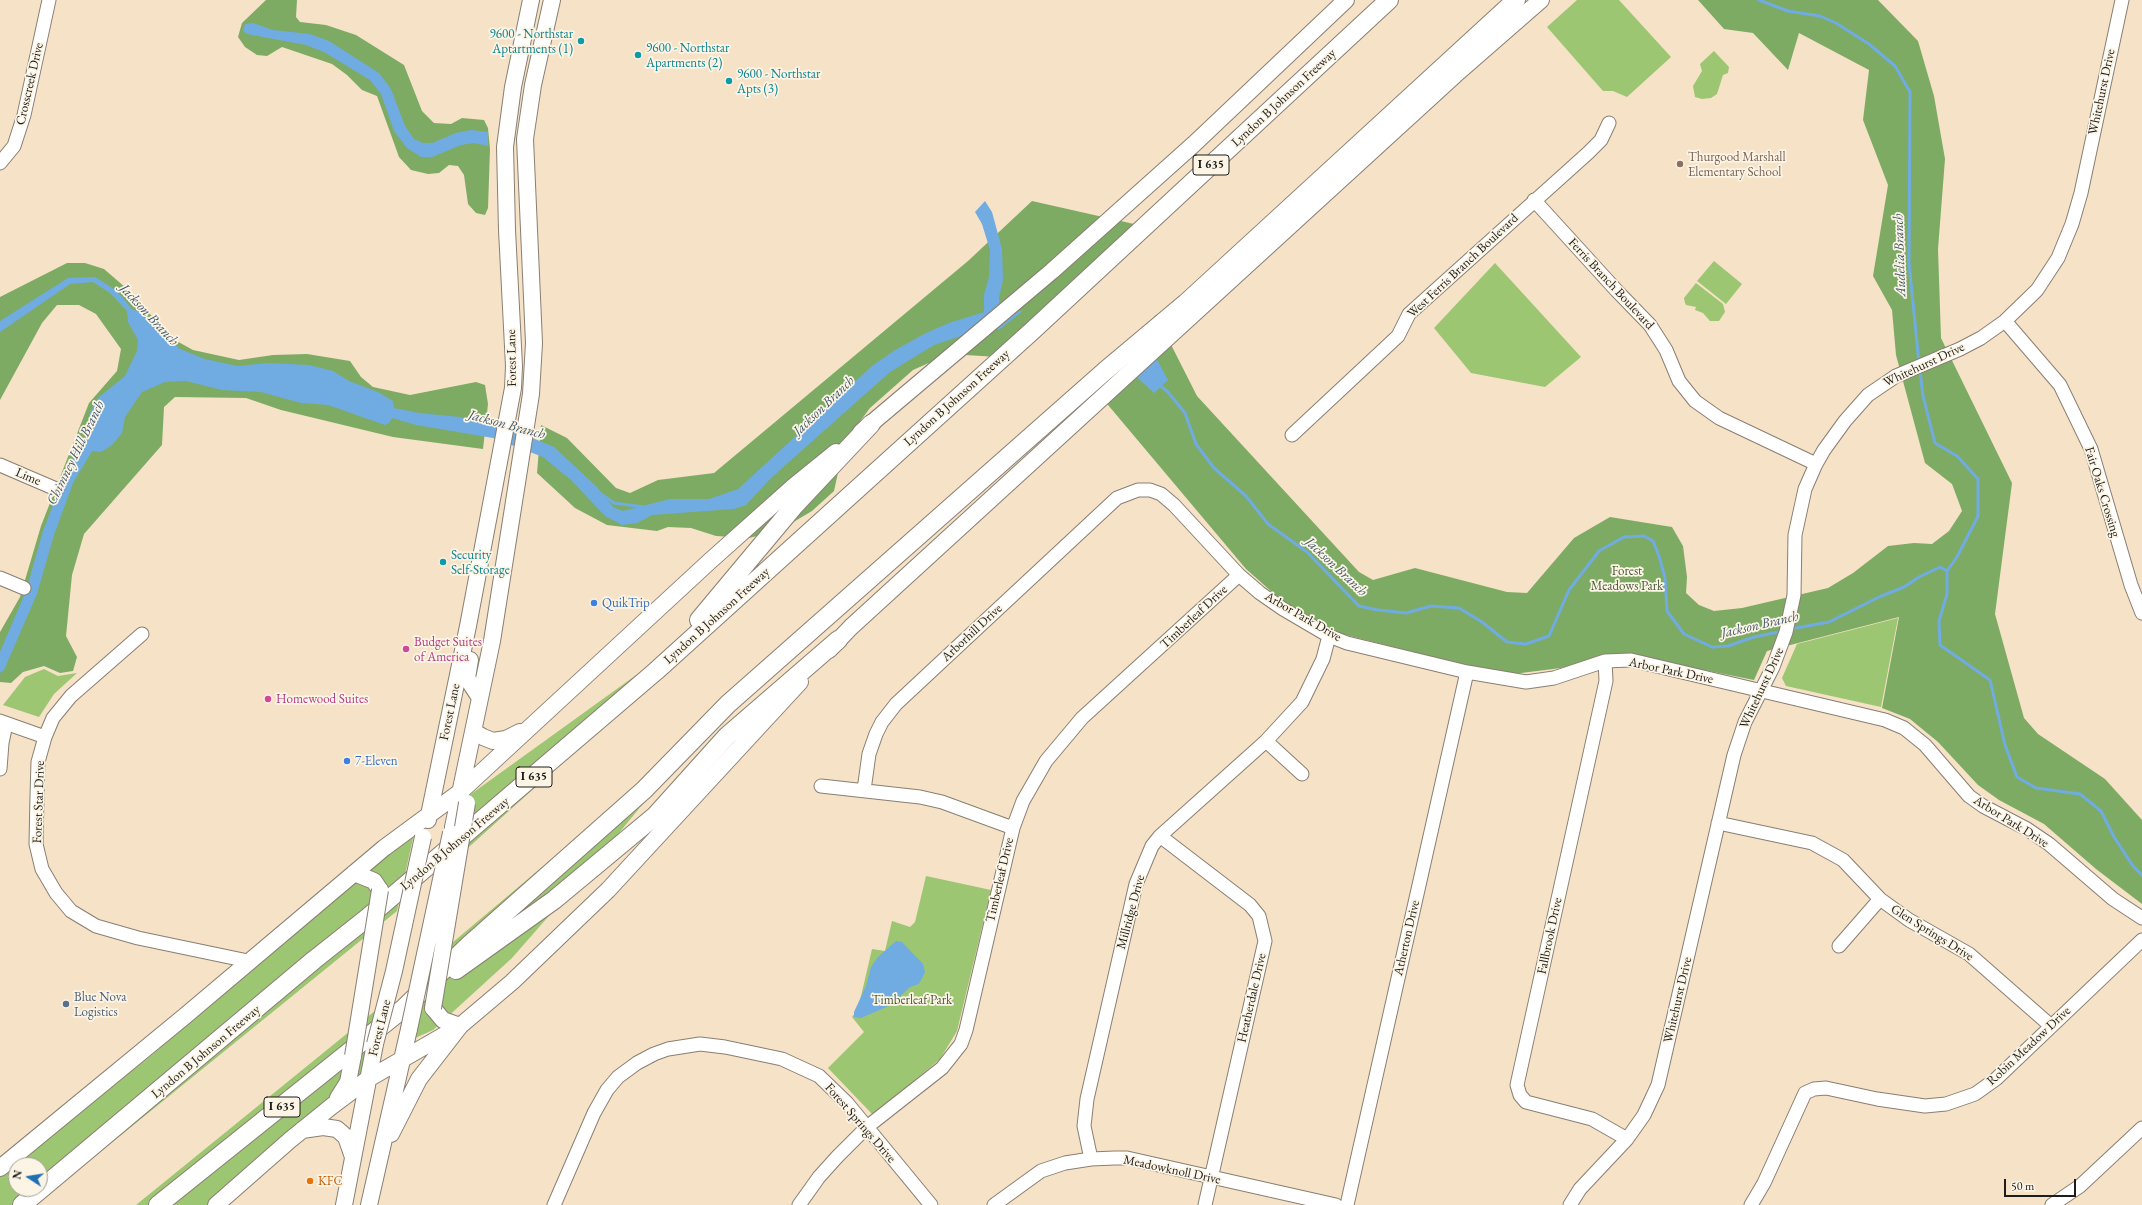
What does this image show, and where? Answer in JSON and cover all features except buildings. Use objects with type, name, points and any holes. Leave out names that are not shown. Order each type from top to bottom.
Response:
[{"type":"highway","name":"Lyndon B Johnson Freeway","points":[[22,1205],[314,960],[367,918],[656,671],[1032,331],[1390,0]]},
{"type":"highway","name":"I 635","points":[[158,1205],[404,1008],[469,945],[644,790],[728,704],[1105,371],[1186,303],[1516,0]]},
{"type":"highway","points":[[656,671],[795,505],[871,424]]},
{"type":"highway","points":[[404,1008],[554,900],[655,816],[728,736],[838,640]]},
{"type":"main road","name":"Forest Lane","points":[[344,1205],[375,1044],[394,971],[429,815],[468,626],[512,393],[514,366],[507,230],[505,154],[508,115],[531,0]]},
{"type":"main road","name":"Forest Lane","points":[[369,1205],[383,1150],[401,1061],[453,827],[463,797],[473,730],[492,641],[522,459],[531,394],[534,343],[525,139],[534,85],[552,0]]},
{"type":"main road","points":[[0,1168],[185,1016],[248,961],[354,873],[429,815],[463,797],[492,763],[743,531],[794,486],[871,424],[1052,271],[1194,144],[1346,0]]},
{"type":"main road","points":[[216,1205],[302,1130],[332,1106],[368,1079],[460,1026],[512,982],[608,890],[838,640],[1455,75],[1541,0]]},
{"type":"main road","points":[[507,230],[528,229]]},
{"type":"main road","points":[[468,626],[474,632],[467,678],[480,698]]},
{"type":"main road","points":[[473,730],[483,737],[493,741],[506,739],[534,725]]},
{"type":"main road","points":[[460,1026],[443,1020],[433,1008],[463,797]]},
{"type":"main road","points":[[332,1106],[348,1082],[380,890],[374,881],[354,873]]},
{"type":"main road","points":[[383,1150],[419,1079],[460,1026]]},
{"type":"main road","points":[[302,1130],[323,1127],[337,1129],[346,1137],[352,1150],[353,1162]]},
{"type":"street","name":"Crosscreek Drive","points":[[0,163],[14,146],[24,115],[49,0]]},
{"type":"street","name":"Whitehurst Drive","points":[[1570,1205],[1580,1189],[1626,1139],[1644,1115],[1658,1085],[1734,755],[1745,722],[1773,667],[1786,632],[1794,595],[1795,535],[1805,489],[1816,464],[1845,421],[1868,395],[1896,376],[1981,338],[2005,321],[2037,290],[2058,258],[2072,224],[2083,186],[2122,0]]},
{"type":"street","name":"West Ferris Branch Boulevard","points":[[1292,435],[1398,336],[1409,314],[1601,140],[1609,123]]},
{"type":"street","name":"Ferris Branch Boulevard","points":[[1534,200],[1650,325],[1666,350],[1679,381],[1695,401],[1719,418],[1816,464]]},
{"type":"street","name":"Fair Oaks Crossing","points":[[2005,321],[2060,385],[2091,449],[2128,578],[2142,613]]},
{"type":"street","name":"Lime","points":[[0,465],[56,489]]},
{"type":"street","name":"Arbor Park Drive","points":[[1117,498],[1138,490],[1150,490],[1161,494],[1174,505],[1239,575],[1260,593],[1282,609],[1329,636],[1368,649],[1467,672],[1526,682],[1554,678],[1605,661],[1631,660],[1857,712],[1885,720],[1904,728],[1925,744],[1969,796],[1983,806],[2027,829],[2049,844],[2113,899],[2142,918]]},
{"type":"street","name":"Arborhill Drive","points":[[864,790],[869,754],[876,734],[882,722],[896,704],[1117,498]]},
{"type":"street","name":"Timberleaf Drive","points":[[799,1205],[819,1177],[867,1128],[942,1068],[961,1044],[966,1030],[1013,828],[1023,801],[1046,761],[1067,734],[1082,718],[1239,575]]},
{"type":"street","points":[[0,578],[24,588]]},
{"type":"street","name":"Forest Star Drive","points":[[142,634],[70,696],[53,718],[45,737],[38,762],[36,844],[42,869],[56,893],[70,911],[96,926],[142,939],[248,961]]},
{"type":"street","name":"Millridge Drive","points":[[1091,1159],[1084,1126],[1087,1099],[1136,884],[1152,846],[1160,836],[1266,741],[1302,702],[1323,659],[1329,636]]},
{"type":"street","name":"Fallbrook Drive","points":[[1605,661],[1606,681],[1517,1085],[1520,1095],[1526,1102],[1592,1119],[1626,1139]]},
{"type":"street","name":"Atherton Drive","points":[[1347,1205],[1467,672]]},
{"type":"street","points":[[0,769],[3,722],[45,737]]},
{"type":"street","points":[[1266,741],[1302,774]]},
{"type":"street","points":[[821,786],[920,797],[942,802],[1013,828]]},
{"type":"street","name":"Glen Springs Drive","points":[[1718,823],[1812,843],[1843,860],[1880,899],[1909,920],[1969,954],[2051,1026]]},
{"type":"street","name":"Heatherdale Drive","points":[[1160,836],[1250,906],[1259,916],[1265,941],[1205,1205]]},
{"type":"street","points":[[1839,946],[1880,899]]},
{"type":"street","name":"Robin Meadow Drive","points":[[1751,1205],[1764,1183],[1805,1094],[1814,1089],[1826,1088],[1901,1103],[1925,1106],[1946,1104],[1975,1094],[1996,1079],[2142,940]]},
{"type":"street","name":"Forest Springs Drive","points":[[554,1205],[594,1113],[607,1090],[618,1077],[637,1062],[668,1049],[700,1044],[725,1046],[782,1059],[802,1066],[819,1076],[847,1103],[931,1205]]},
{"type":"street","points":[[2052,1205],[2080,1186],[2142,1128]]},
{"type":"street","name":"Meadowknoll Drive","points":[[994,1205],[1041,1172],[1065,1163],[1091,1159],[1127,1158],[1336,1205]]},
{"type":"green space","points":[[266,0],[297,0],[296,17],[300,22],[326,25],[356,35],[404,65],[422,111],[434,123],[451,124],[462,118],[484,120],[488,128],[490,149],[488,208],[485,215],[476,213],[468,204],[464,175],[458,166],[449,165],[439,173],[428,174],[411,170],[399,157],[377,96],[362,90],[347,75],[332,64],[282,47],[267,56],[257,55],[245,47],[238,37],[242,23]]},
{"type":"green space","points":[[1577,0],[1619,0],[1671,57],[1627,97],[1613,91],[1603,91],[1547,27]]},
{"type":"green space","name":"Forest Meadows Park","points":[[1698,0],[1878,0],[1918,41],[1934,96],[1945,159],[1938,249],[1941,338],[2012,483],[1995,614],[2024,718],[2038,734],[2105,779],[2142,820],[2142,904],[2096,869],[2044,824],[1999,800],[1978,785],[1938,742],[1910,719],[1882,708],[1899,617],[1767,651],[1754,680],[1618,653],[1561,668],[1513,674],[1453,662],[1342,634],[1290,608],[1246,569],[1087,380],[1156,315],[1197,396],[1359,572],[1373,580],[1415,568],[1507,592],[1527,593],[1574,538],[1610,517],[1672,527],[1683,546],[1687,577],[1686,593],[1699,605],[1714,611],[1742,608],[1828,588],[1853,573],[1888,546],[1914,543],[1932,544],[1949,531],[1962,511],[1952,484],[1925,463],[1896,355],[1892,310],[1873,276],[1888,185],[1863,120],[1869,70],[1799,33],[1788,70],[1753,33],[1724,29]]},
{"type":"green space","points":[[1714,51],[1729,67],[1728,73],[1723,75],[1717,94],[1711,98],[1702,99],[1695,97],[1693,86],[1702,71],[1700,64]]},
{"type":"green space","points":[[1032,201],[1134,224],[998,357],[949,354],[913,370],[870,408],[845,441],[834,491],[812,511],[780,530],[749,538],[716,536],[691,528],[668,527],[657,531],[607,525],[575,508],[537,473],[541,425],[567,438],[616,488],[630,493],[658,480],[714,473],[968,261]]},
{"type":"green space","points":[[1714,261],[1742,284],[1726,304],[1697,281]]},
{"type":"green space","points":[[67,263],[85,263],[104,269],[126,288],[173,339],[193,350],[239,360],[273,355],[307,354],[350,361],[361,377],[373,387],[410,395],[476,382],[485,385],[488,404],[483,449],[393,437],[281,410],[246,398],[175,397],[164,407],[162,445],[84,534],[72,575],[66,636],[77,657],[73,671],[60,673],[44,666],[23,672],[11,683],[0,682],[0,632],[20,597],[41,526],[89,403],[117,371],[121,349],[96,314],[79,305],[57,305],[42,323],[0,400],[0,297]]},
{"type":"green space","points":[[1495,263],[1581,357],[1545,387],[1471,373],[1434,328]]},
{"type":"green space","points":[[1696,283],[1723,304],[1725,312],[1719,321],[1710,321],[1703,313],[1695,310],[1696,307],[1686,305],[1684,298]]},
{"type":"green space","points":[[743,598],[571,755],[449,865],[460,802]]},
{"type":"green space","points":[[1898,618],[1881,707],[1786,686],[1782,678],[1797,644]]},
{"type":"green space","points":[[44,669],[58,676],[77,673],[54,694],[39,717],[3,705],[25,677]]},
{"type":"green space","points":[[700,734],[583,877],[512,958],[433,1030],[413,1039],[427,964]]},
{"type":"green space","points":[[415,829],[397,911],[48,1194],[48,1157],[25,1157],[153,1054]]},
{"type":"green space","name":"Timberleaf Park","points":[[926,876],[991,890],[957,1031],[940,1059],[873,1115],[828,1068],[864,1032],[852,1017],[858,1009],[872,949],[885,951],[892,921],[910,927],[915,922]]},
{"type":"green space","points":[[376,1010],[362,1080],[207,1205],[136,1205]]},
{"type":"green space","points":[[8,1171],[8,1197],[45,1197],[35,1205],[0,1205],[0,1177]]},
{"type":"water","points":[[253,23],[273,30],[310,34],[329,41],[379,73],[391,89],[405,126],[414,139],[423,143],[432,143],[456,133],[471,130],[488,132],[488,146],[474,143],[461,145],[432,157],[421,157],[407,148],[394,131],[381,94],[370,80],[324,52],[306,45],[247,34],[243,31],[245,24]]},
{"type":"water","name":"Chimney Hill Branch","points":[[985,201],[992,212],[1002,249],[1003,280],[999,297],[1000,311],[1023,311],[1000,329],[964,335],[934,345],[890,372],[771,478],[746,505],[734,509],[652,515],[637,523],[622,525],[605,516],[571,480],[543,457],[493,438],[416,425],[392,418],[389,423],[385,425],[328,405],[301,403],[261,392],[222,390],[186,381],[165,382],[142,392],[125,417],[122,433],[112,445],[101,452],[92,451],[73,483],[54,535],[37,594],[4,670],[0,673],[0,652],[26,591],[43,531],[65,474],[83,439],[85,439],[90,413],[98,398],[125,376],[137,351],[138,340],[128,322],[127,311],[110,293],[93,282],[70,284],[0,332],[0,321],[68,278],[95,277],[117,291],[132,309],[141,313],[161,335],[180,349],[205,359],[237,366],[268,363],[309,365],[333,371],[349,381],[378,392],[393,401],[394,408],[419,413],[460,417],[511,429],[554,447],[597,487],[613,507],[623,511],[670,499],[709,499],[738,489],[872,366],[895,350],[926,333],[949,323],[984,312],[984,295],[989,277],[990,250],[982,224],[975,212]]},
{"type":"water","points":[[1150,347],[1168,380],[1154,393],[1128,369]]},
{"type":"water","points":[[896,941],[902,942],[923,964],[925,972],[919,984],[910,987],[891,1005],[861,1018],[854,1017],[854,1012],[866,986],[871,967],[878,957]]},
{"type":"waterway","name":"Audelia Branch","points":[[1759,0],[1788,11],[1820,16],[1836,23],[1869,44],[1895,66],[1910,92],[1909,263],[1919,363]]},
{"type":"waterway","name":"Audelia Branch","points":[[1920,371],[1923,396],[1935,443],[1957,456],[1978,479],[1978,516],[1957,557],[1947,571]]},
{"type":"waterway","name":"Jackson Branch","points":[[1159,385],[1167,391],[1185,413],[1196,444],[1214,468],[1246,496],[1268,524],[1307,552],[1359,606],[1406,613],[1431,606],[1459,608],[1482,622],[1507,642],[1526,644],[1549,636],[1569,590],[1599,551],[1624,537],[1644,536],[1653,541],[1659,556],[1665,578],[1667,611],[1684,634],[1712,647],[1728,646],[1754,637],[1783,631]]},
{"type":"waterway","name":"Jackson Branch","points":[[601,494],[614,503],[644,507]]},
{"type":"waterway","name":"Jackson Branch","points":[[1791,629],[1829,622],[1879,597],[1904,587],[1919,577],[1940,567],[1947,571],[1947,594],[1939,621],[1940,645],[1990,680],[2005,745],[2017,777],[2036,788],[2080,794],[2101,811],[2114,837],[2133,866],[2142,875]]},
{"type":"place","name":"9600 - Northstar Aptartments (1)","points":[[581,41]]},
{"type":"place","name":"9600 - Northstar Apartments (2)","points":[[638,55]]},
{"type":"place","name":"9600 - Northstar Apts (3)","points":[[729,81]]},
{"type":"place","name":"Thurgood Marshall Elementary School","points":[[1680,164]]},
{"type":"place","name":"Security Self-Storage","points":[[443,562]]},
{"type":"place","name":"QuikTrip","points":[[594,603]]},
{"type":"place","name":"Budget Suites of America","points":[[406,649]]},
{"type":"place","name":"Homewood Suites","points":[[268,699]]},
{"type":"place","name":"7-Eleven","points":[[347,761]]},
{"type":"place","name":"Blue Nova Logistics","points":[[66,1004]]},
{"type":"place","name":"KFC","points":[[310,1181]]}]
